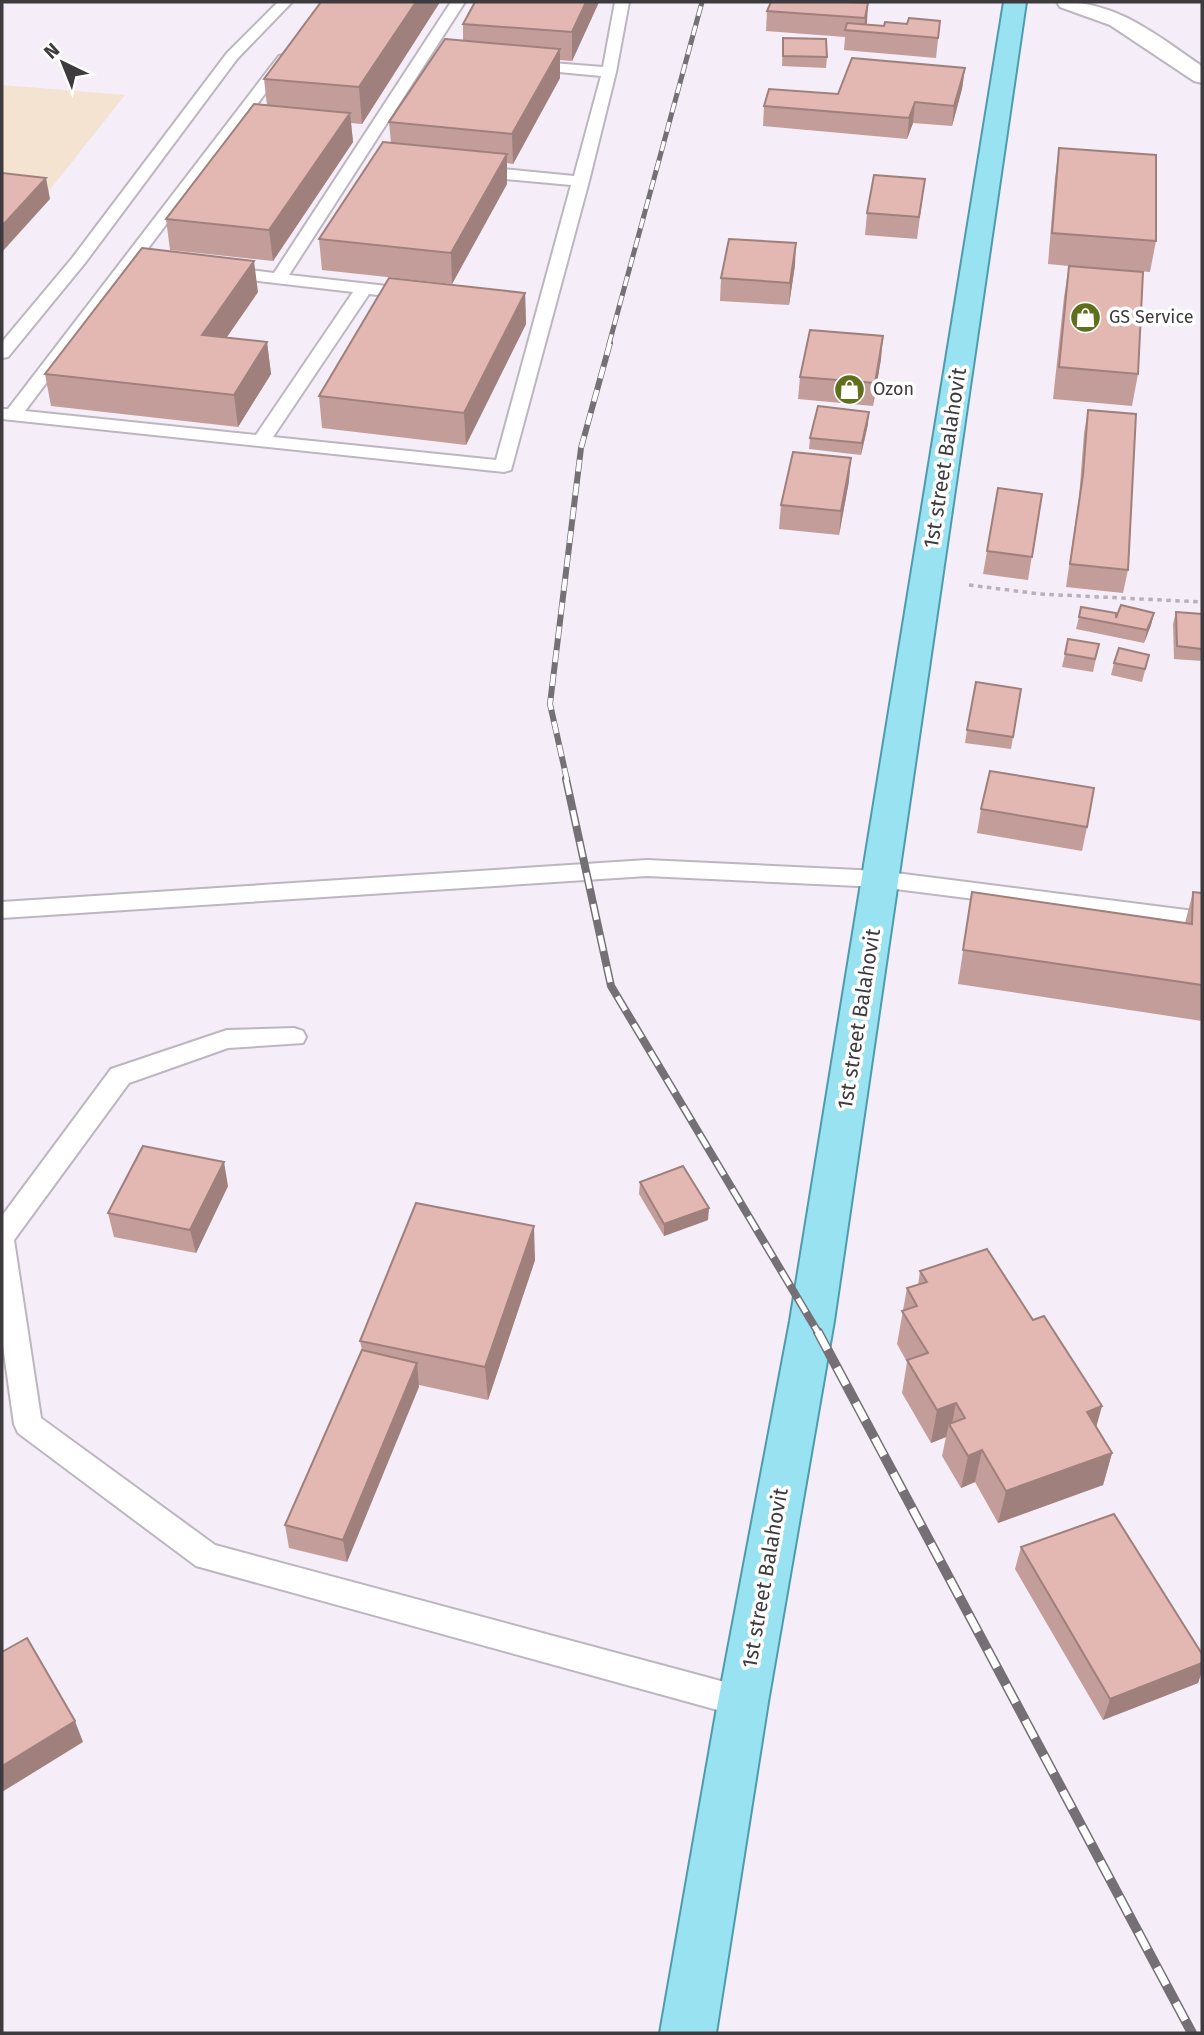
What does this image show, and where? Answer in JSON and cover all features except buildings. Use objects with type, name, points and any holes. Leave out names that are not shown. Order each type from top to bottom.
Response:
[{"type":"main road","name":"1st street Balahovit","points":[[688,2033],[743,1702],[812,1321],[1015,2]]},
{"type":"street","points":[[1068,2],[1118,20],[1202,76]]},
{"type":"lane","points":[[2,353],[79,260],[232,56],[285,2]]},
{"type":"lane","points":[[279,278],[429,57],[458,2]]},
{"type":"lane","points":[[7,414],[503,466],[540,306],[581,181],[610,72],[622,2]]},
{"type":"lane","points":[[7,414],[136,263],[294,45]]},
{"type":"lane","points":[[516,64],[610,72]]},
{"type":"lane","points":[[461,170],[581,181]]},
{"type":"lane","points":[[211,271],[429,296]]},
{"type":"lane","points":[[261,441],[363,290]]},
{"type":"lane","points":[[2,910],[648,868],[880,879],[1202,920]]},
{"type":"lane","points":[[2,1236],[120,1076],[227,1039],[293,1037]]},
{"type":"lane","points":[[2,1242],[4,1280],[28,1424],[206,1556],[743,1702]]},
{"type":"path","points":[[926,579],[1040,594],[1202,602]]},
{"type":"shaded area","points":[[2,85],[125,95],[2,250]]},
{"type":"railway","points":[[609,344],[702,2]]},
{"type":"railway","points":[[567,780],[550,704],[581,448],[610,343]]},
{"type":"railway","points":[[566,779],[611,986],[819,1334]]},
{"type":"railway","points":[[818,1332],[1192,2033]]},
{"type":"place","name":"GS Service","points":[[1086,317]]},
{"type":"place","name":"Ozon","points":[[850,389]]}]
